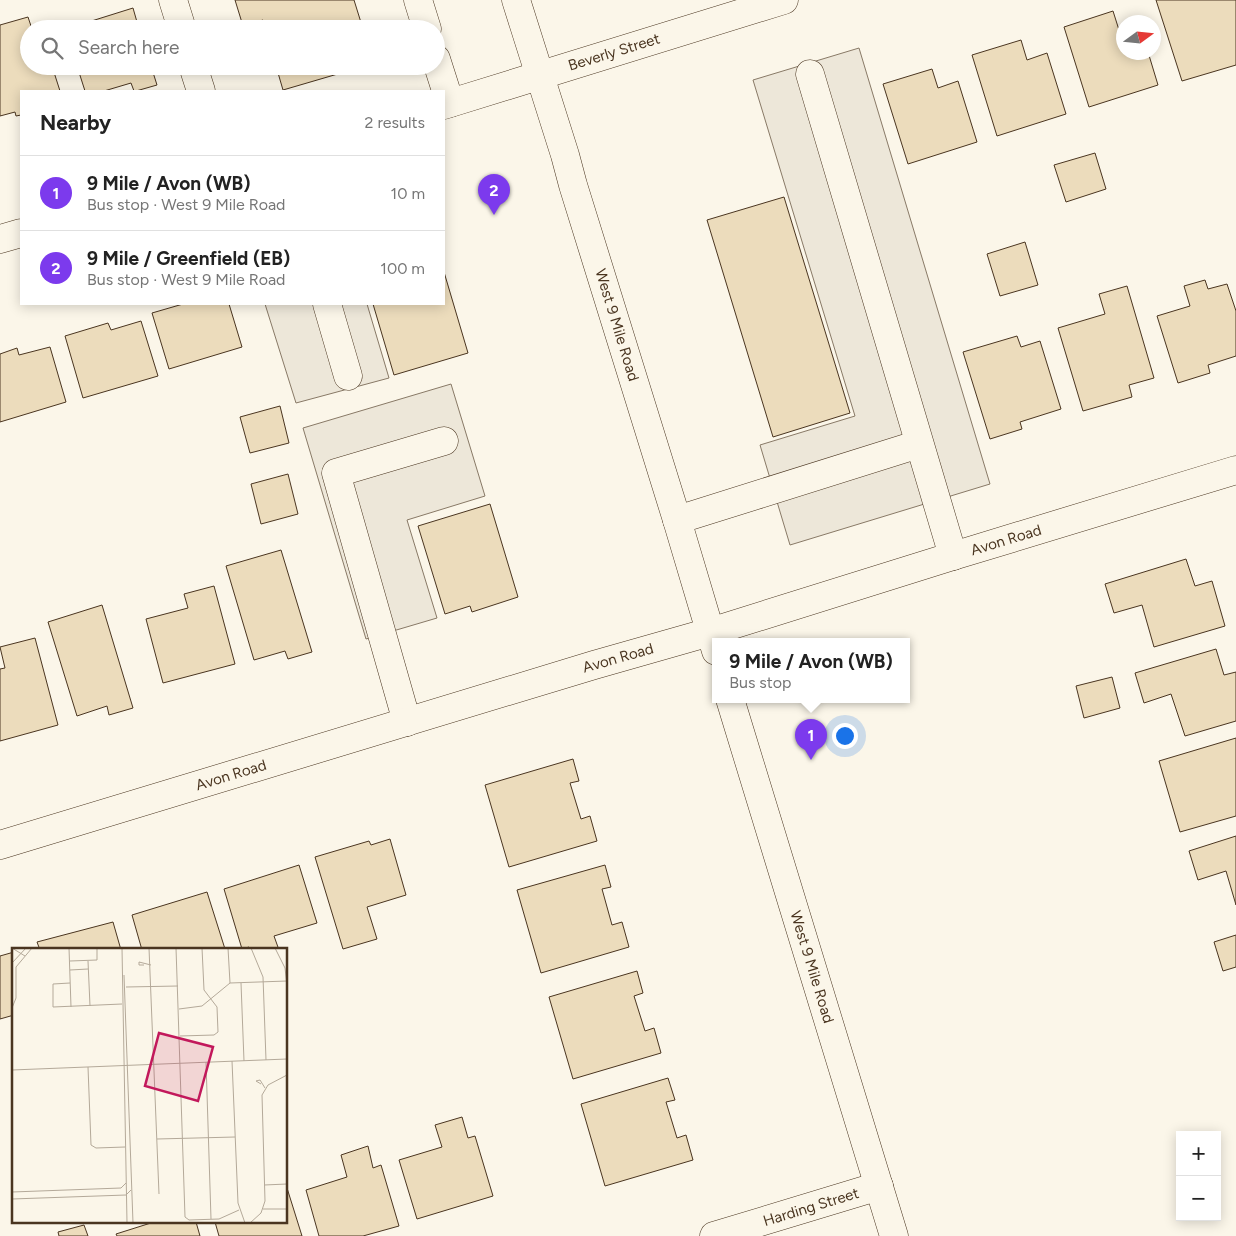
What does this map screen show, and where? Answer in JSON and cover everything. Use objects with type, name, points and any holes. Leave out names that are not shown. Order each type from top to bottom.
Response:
[{"type":"street","points":[[174,0],[180,20]]},
{"type":"street","points":[[418,0],[424,20]]},
{"type":"street","name":"West 9 Mile Road","points":[[516,0],[712,639]]},
{"type":"street","name":"Beverly Street","points":[[447,104],[784,0]]},
{"type":"street","points":[[810,74],[953,556]]},
{"type":"street","points":[[196,75],[201,90]]},
{"type":"street","points":[[440,75],[444,90]]},
{"type":"street","points":[[0,239],[20,233]]},
{"type":"street","points":[[327,305],[348,376]]},
{"type":"street","points":[[407,722],[336,473],[444,441]]},
{"type":"street","points":[[677,520],[919,444]]},
{"type":"street","name":"Avon Road","points":[[724,638],[953,556],[1236,470]]},
{"type":"street","name":"Avon Road","points":[[0,845],[594,665],[712,642]]},
{"type":"street","name":"West 9 Mile Road","points":[[731,703],[894,1236]]},
{"type":"street","name":"Harding Street","points":[[714,1236],[879,1186]]},
{"type":"shaded area","points":[[859,48],[990,484],[790,545],[760,445],[855,416],[753,80]]},
{"type":"shaded area","points":[[265,305],[367,305],[389,378],[296,403]]},
{"type":"shaded area","points":[[451,384],[485,496],[407,520],[437,618],[366,639],[303,428]]},
{"type":"building","points":[[235,0],[354,0],[360,20],[263,20],[241,20]]},
{"type":"building","points":[[1156,0],[1236,0],[1236,65],[1182,81]]},
{"type":"building","points":[[133,8],[136,20],[95,20]]},
{"type":"building","points":[[1113,11],[1116,20],[1116,60],[1150,60],[1158,85],[1089,107],[1064,27]]},
{"type":"building","points":[[28,17],[29,20],[20,20],[20,75],[55,75],[60,90],[20,90],[20,115],[16,116],[15,112],[0,116],[0,25]]},
{"type":"building","points":[[1021,40],[1027,60],[1047,53],[1066,114],[997,136],[972,55]]},
{"type":"building","points":[[932,69],[938,88],[958,81],[977,142],[908,164],[883,84]]},
{"type":"building","points":[[80,75],[154,75],[157,85],[134,90],[131,83],[107,90],[85,90]]},
{"type":"building","points":[[279,75],[334,75],[283,90]]},
{"type":"building","points":[[1095,153],[1106,189],[1066,202],[1054,165]]},
{"type":"building","points":[[784,197],[850,413],[773,437],[707,220]]},
{"type":"building","points":[[1025,242],[1038,285],[1000,296],[987,254]]},
{"type":"building","points":[[445,275],[468,353],[394,375],[373,305],[445,305]]},
{"type":"building","points":[[1205,280],[1208,289],[1227,284],[1236,311],[1236,356],[1208,365],[1210,373],[1178,383],[1157,316],[1190,306],[1184,286]]},
{"type":"building","points":[[1127,286],[1154,378],[1129,385],[1132,397],[1083,411],[1058,328],[1105,314],[1099,294]]},
{"type":"building","points":[[180,305],[229,305],[242,347],[169,369],[152,313]]},
{"type":"building","points":[[141,321],[158,376],[83,398],[65,336],[108,323],[111,330]]},
{"type":"building","points":[[1017,336],[1021,347],[1040,341],[1061,409],[1020,422],[1022,429],[990,439],[963,352]]},
{"type":"building","points":[[50,347],[66,402],[0,422],[0,354],[17,348],[19,355]]},
{"type":"building","points":[[280,406],[289,443],[250,453],[240,417]]},
{"type":"building","points":[[288,474],[298,514],[261,524],[251,484]]},
{"type":"building","points":[[490,504],[518,597],[472,612],[470,606],[445,614],[418,526]]},
{"type":"building","points":[[281,550],[312,652],[288,659],[285,651],[254,660],[226,566]]},
{"type":"building","points":[[1186,559],[1195,586],[1212,581],[1225,626],[1154,647],[1142,605],[1114,613],[1105,584]]},
{"type":"building","points":[[214,586],[235,664],[163,683],[146,619],[188,608],[184,594]]},
{"type":"building","points":[[102,605],[133,708],[109,715],[107,706],[77,716],[48,622]]},
{"type":"building","points":[[35,638],[58,725],[0,741],[0,669],[5,668],[0,647]]},
{"type":"building","points":[[1216,649],[1224,675],[1236,672],[1236,721],[1185,736],[1171,694],[1144,703],[1135,673]]},
{"type":"building","points":[[1112,677],[1120,708],[1084,718],[1076,686]]},
{"type":"building","points":[[1236,738],[1236,816],[1180,832],[1159,761]]},
{"type":"building","points":[[573,759],[579,781],[570,783],[581,819],[590,816],[597,841],[509,867],[485,785]]},
{"type":"building","points":[[1236,836],[1236,905],[1226,871],[1198,880],[1189,851]]},
{"type":"building","points":[[390,839],[406,895],[367,907],[377,939],[343,949],[315,857],[369,841],[371,845]]},
{"type":"building","points":[[299,865],[317,923],[274,936],[278,948],[242,948],[224,889]]},
{"type":"building","points":[[605,865],[611,887],[602,889],[612,925],[622,922],[629,947],[541,973],[517,890]]},
{"type":"building","points":[[207,892],[225,948],[141,948],[132,915]]},
{"type":"building","points":[[113,922],[120,948],[39,948],[37,942]]},
{"type":"building","points":[[1236,935],[1236,967],[1223,971],[1214,942]]},
{"type":"building","points":[[12,953],[12,1016],[0,1019],[0,956]]},
{"type":"building","points":[[637,971],[643,993],[634,996],[645,1031],[654,1028],[661,1053],[573,1079],[549,997]]},
{"type":"building","points":[[668,1078],[675,1100],[666,1102],[677,1138],[686,1135],[693,1160],[605,1186],[581,1104]]},
{"type":"building","points":[[462,1117],[468,1138],[475,1136],[493,1196],[417,1219],[399,1160],[442,1147],[435,1125]]},
{"type":"building","points":[[368,1146],[373,1168],[381,1165],[399,1226],[363,1236],[319,1236],[306,1190],[347,1177],[341,1155]]},
{"type":"building","points":[[288,1191],[302,1236],[219,1236],[216,1224],[288,1224]]},
{"type":"building","points":[[148,1224],[197,1224],[200,1236],[117,1236],[116,1234]]},
{"type":"building","points":[[84,1225],[88,1236],[59,1236],[58,1232]]},
{"type":"place","name":"9 Mile / Greenfield (EB)","points":[[494,215]]},
{"type":"place","name":"9 Mile / Avon (WB)","points":[[811,760]]}]
